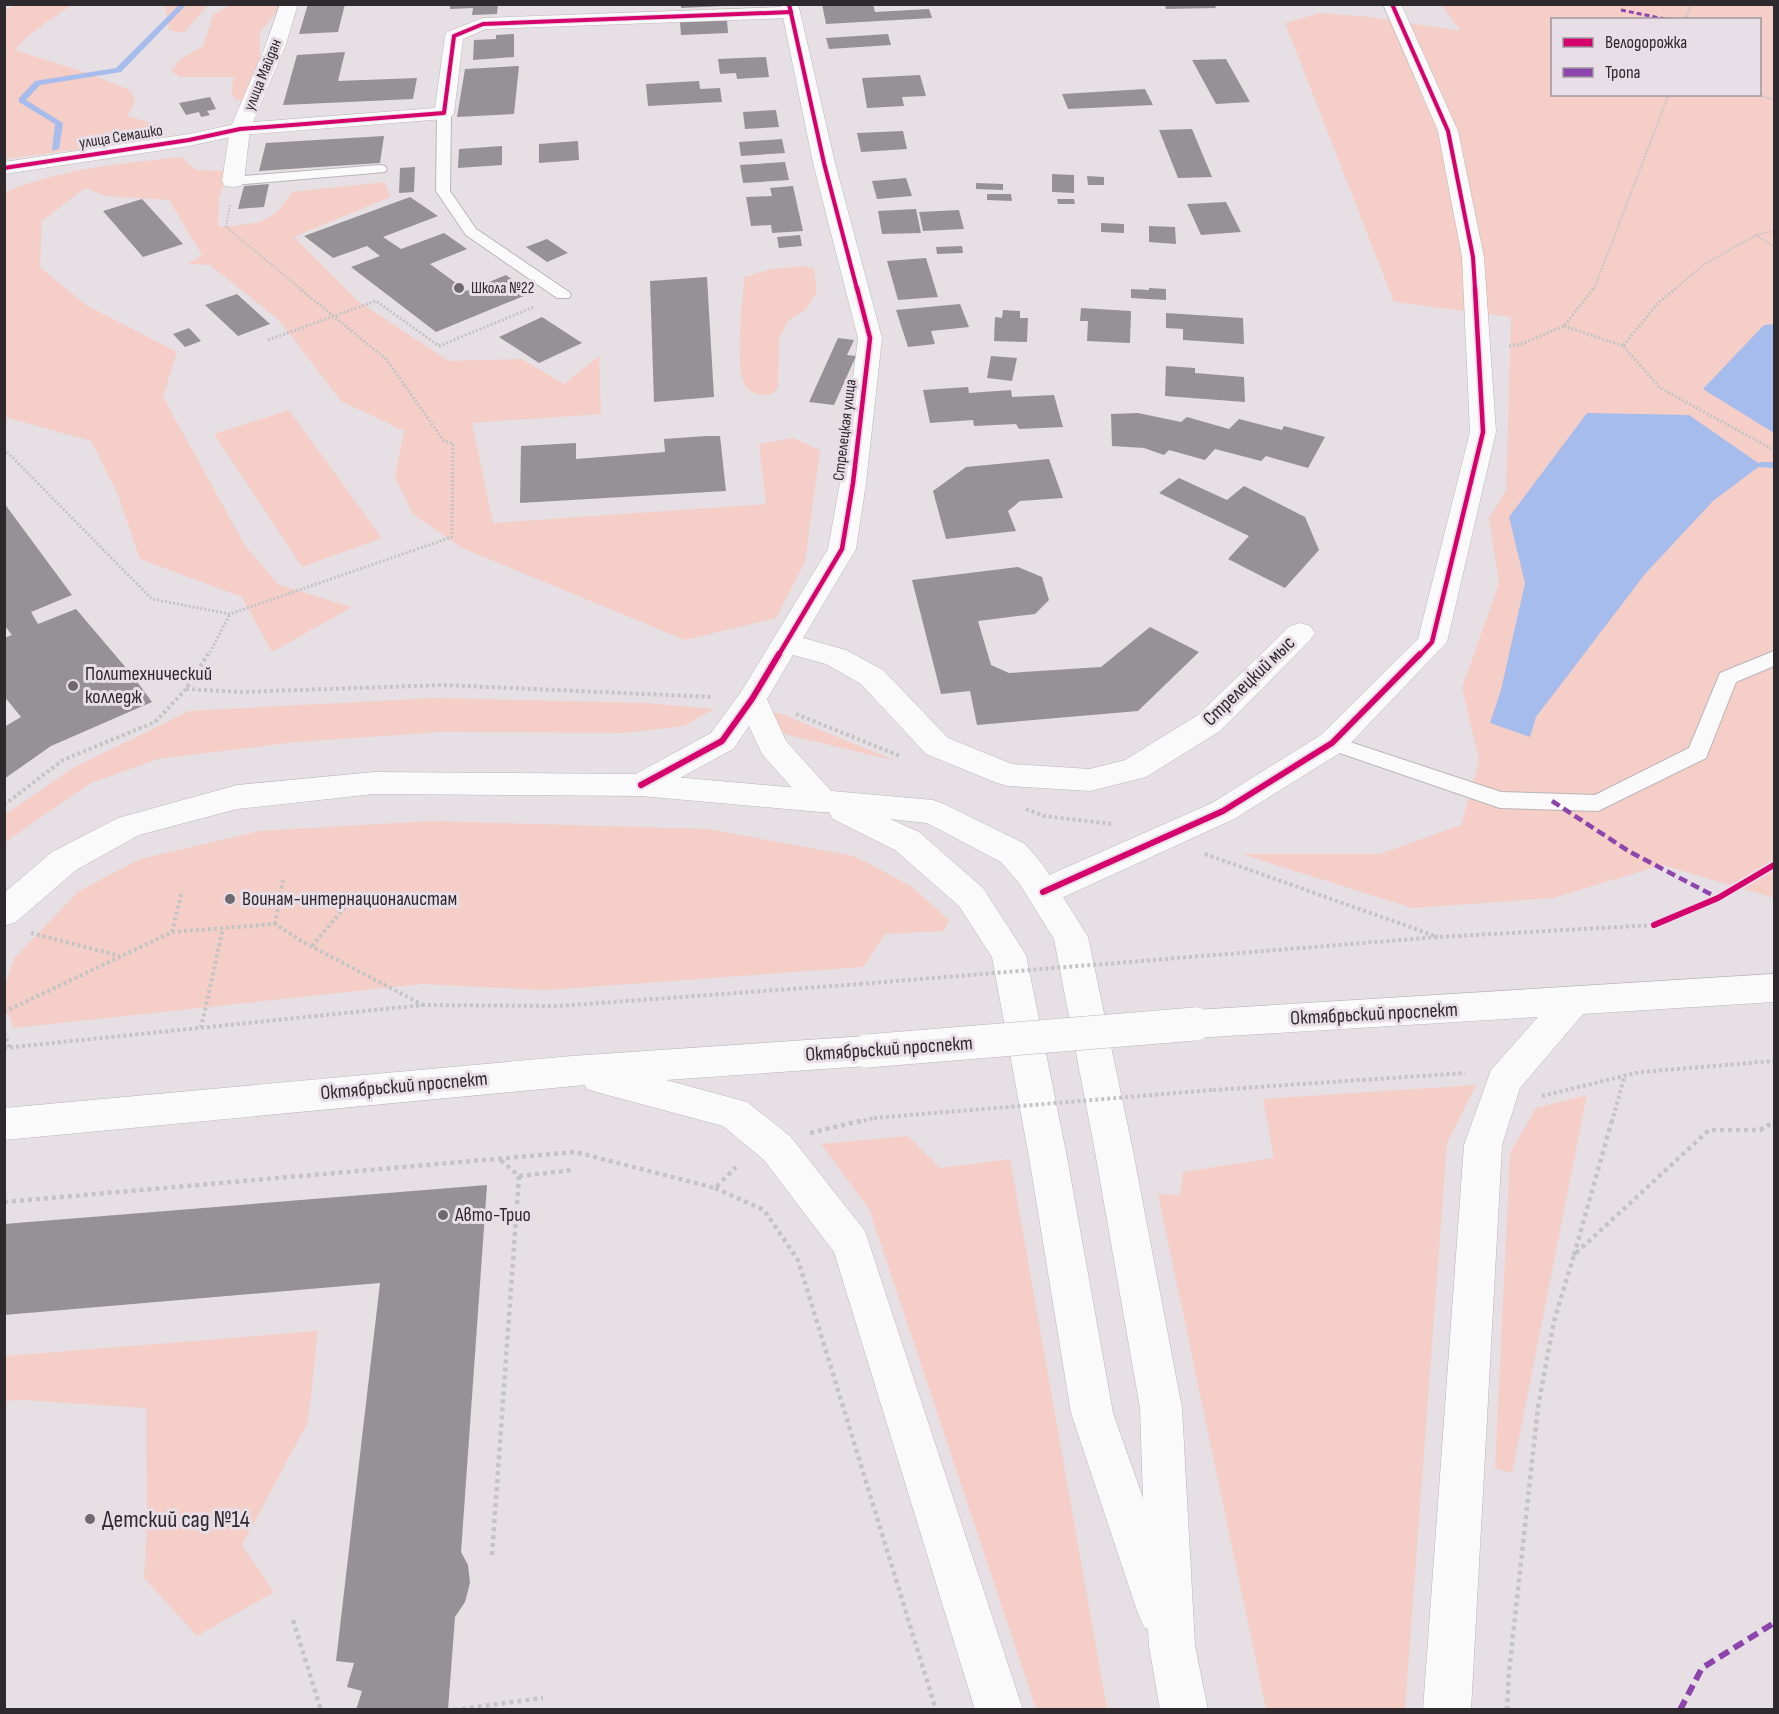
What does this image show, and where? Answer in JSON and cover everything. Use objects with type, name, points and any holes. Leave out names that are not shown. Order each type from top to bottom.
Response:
[{"type":"street","name":"улица Майдан","points":[[233,181],[240,129],[275,47],[290,4]]},
{"type":"street","points":[[1043,892],[1223,811],[1332,743],[1432,642],[1483,432],[1479,350],[1473,256],[1448,131],[1392,4]]},
{"type":"street","points":[[444,113],[454,36],[483,24],[790,8]]},
{"type":"street","name":"Стрелецкая улица","points":[[641,784],[722,741],[752,699],[842,549],[853,483],[870,338],[826,173],[790,8]]},
{"type":"street","name":"улица Семашко","points":[[4,168],[189,140],[240,129],[444,113]]},
{"type":"street","name":"Стрелецкий мыс","points":[[785,642],[836,657],[872,677],[937,746],[1008,776],[1090,780],[1135,770],[1209,723],[1300,633]]},
{"type":"street","points":[[752,699],[772,746],[821,800],[907,841],[971,897],[1009,955],[1048,1157],[1092,1413],[1172,1646]]},
{"type":"street","points":[[16,922],[64,861],[129,826],[237,797],[374,783],[641,784],[933,812],[1013,853],[1043,892],[1071,937],[1161,1408],[1172,1646],[1184,1710]]},
{"type":"street","name":"Октябрьский проспект","points":[[4,1124],[573,1071],[867,1052],[1196,1024],[1774,988]]},
{"type":"street","points":[[1447,1710],[1483,1144],[1504,1081],[1572,1002]]},
{"type":"street","points":[[573,1071],[734,1113],[777,1148],[850,1244],[999,1710]]},
{"type":"lane","points":[[444,113],[443,191],[449,202],[471,232],[562,295]]},
{"type":"lane","points":[[233,181],[380,169]]},
{"type":"lane","points":[[1332,743],[1500,800],[1598,802],[1698,753],[1727,678],[1774,658]]},
{"type":"path","points":[[1479,350],[1521,344],[1564,326],[1593,291],[1668,96]]},
{"type":"path","points":[[4,448],[152,599],[230,614],[452,537],[453,443],[444,441],[386,359],[226,227]]},
{"type":"path","points":[[1623,346],[1658,303],[1703,265],[1756,235],[1774,231]]},
{"type":"path","points":[[1756,235],[1774,248]]},
{"type":"path","points":[[268,340],[376,301],[439,346],[562,295]]},
{"type":"path","points":[[1564,326],[1623,346],[1660,388],[1774,450]]},
{"type":"path","points":[[4,805],[63,760],[155,722],[186,689],[202,666],[230,614]]},
{"type":"path","points":[[186,689],[241,692],[443,685],[752,699],[900,756]]},
{"type":"path","points":[[1025,808],[1044,816],[1125,825],[1438,937]]},
{"type":"path","points":[[275,924],[283,880]]},
{"type":"path","points":[[172,932],[182,891]]},
{"type":"path","points":[[312,946],[346,906]]},
{"type":"path","points":[[16,922],[121,956]]},
{"type":"path","points":[[4,1012],[172,932],[275,924],[423,1005]]},
{"type":"path","points":[[4,1033],[7,1048],[423,1005],[558,1006],[1438,937],[1654,925]]},
{"type":"path","points":[[201,1028],[223,928]]},
{"type":"path","points":[[1542,1096],[1640,1072],[1774,1061]]},
{"type":"path","points":[[807,1134],[874,1118],[1213,1090],[1465,1073]]},
{"type":"path","points":[[1507,1710],[1509,1671],[1538,1407],[1554,1320],[1625,1077]]},
{"type":"path","points":[[1574,1255],[1709,1130],[1760,1130],[1774,1122]]},
{"type":"path","points":[[4,1202],[575,1152],[715,1188],[764,1210],[798,1260],[936,1710]]},
{"type":"path","points":[[498,1158],[519,1176],[574,1170]]},
{"type":"path","points":[[715,1188],[736,1167]]},
{"type":"path","points":[[492,1555],[519,1176]]},
{"type":"path","points":[[293,1620],[321,1710]]},
{"type":"path","points":[[454,1710],[543,1698]]},
{"type":"shaded area","points":[[165,4],[208,5],[184,33],[169,30]]},
{"type":"shaded area","points":[[18,5],[71,5],[34,31],[15,50],[87,73],[130,90],[135,101],[127,116],[160,125],[159,139],[5,159],[4,10]]},
{"type":"shaded area","points":[[230,5],[280,5],[260,32],[260,74],[242,101],[235,99],[231,92],[234,77],[180,77],[171,71],[179,60],[203,46],[213,15]]},
{"type":"shaded area","points":[[1441,5],[1774,5],[1774,898],[1662,865],[1553,898],[1412,908],[1242,854],[1380,854],[1461,825],[1479,760],[1462,688],[1499,583],[1489,518],[1506,490],[1511,317],[1394,302],[1285,23],[1320,13],[1370,17],[1461,31]]},
{"type":"shaded area","points":[[181,157],[196,170],[228,171],[219,199],[218,227],[261,221],[277,212],[292,192],[385,182],[390,197],[294,237],[358,301],[449,361],[522,359],[564,384],[599,356],[601,414],[472,423],[493,523],[766,504],[759,444],[793,438],[820,450],[805,562],[776,618],[685,640],[462,548],[413,514],[395,477],[404,431],[341,401],[280,321],[210,265],[188,264],[202,255],[169,200],[105,196],[85,188],[42,221],[40,267],[86,305],[177,352],[163,397],[246,547],[279,585],[352,607],[272,652],[242,597],[140,559],[118,495],[91,441],[5,417],[4,193],[69,172]]},
{"type":"shaded area","points":[[803,266],[814,268],[817,292],[805,310],[788,321],[779,339],[778,388],[770,395],[753,393],[745,385],[740,364],[744,277],[772,269]]},
{"type":"shaded area","points":[[289,410],[382,538],[302,567],[214,434]]},
{"type":"shaded area","points":[[434,698],[646,703],[714,709],[684,726],[623,733],[440,732],[296,742],[158,759],[91,783],[5,842],[5,815],[71,769],[189,711]]},
{"type":"shaded area","points":[[769,712],[779,713],[896,761],[784,734]]},
{"type":"shaded area","points":[[431,821],[708,829],[854,856],[911,886],[949,920],[944,931],[885,934],[863,967],[547,990],[422,984],[14,1028],[5,1006],[4,988],[15,957],[79,891],[140,859],[259,831]]},
{"type":"shaded area","points":[[1476,1085],[1447,1143],[1405,1709],[1266,1709],[1158,1194],[1180,1195],[1183,1172],[1274,1158],[1263,1099]]},
{"type":"shaded area","points":[[1587,1095],[1512,1473],[1495,1468],[1510,1153],[1536,1108]]},
{"type":"shaded area","points":[[908,1136],[940,1168],[1010,1159],[1107,1709],[1036,1709],[869,1209],[821,1144]]},
{"type":"shaded area","points":[[318,1331],[308,1422],[242,1545],[274,1592],[197,1636],[144,1578],[147,1525],[146,1408],[5,1401],[5,1356]]},
{"type":"water","points":[[1774,324],[1774,433],[1703,389],[1764,325]]},
{"type":"water","points":[[1587,413],[1689,415],[1761,465],[1713,501],[1645,574],[1536,717],[1530,737],[1490,723],[1501,690],[1525,583],[1509,517]]},
{"type":"building","points":[[308,4],[345,4],[338,32],[299,34]]},
{"type":"building","points":[[450,4],[498,4],[497,14],[472,15],[473,8],[450,9]]},
{"type":"building","points":[[681,4],[724,4],[724,6],[681,8]]},
{"type":"building","points":[[822,4],[873,4],[875,12],[929,9],[932,18],[826,24]]},
{"type":"building","points":[[1165,4],[1214,4],[1216,8],[1166,9]]},
{"type":"building","points":[[727,20],[728,33],[681,35],[680,22]]},
{"type":"building","points":[[514,34],[514,57],[473,60],[474,40],[496,39],[496,35]]},
{"type":"building","points":[[888,34],[891,45],[829,49],[826,38]]},
{"type":"building","points":[[345,52],[338,81],[417,78],[413,99],[283,105],[297,55]]},
{"type":"building","points":[[766,57],[769,77],[737,79],[736,73],[720,74],[718,59]]},
{"type":"building","points":[[1226,59],[1250,102],[1216,104],[1192,60]]},
{"type":"building","points":[[519,66],[514,114],[457,117],[465,69]]},
{"type":"building","points":[[920,75],[926,96],[902,97],[904,106],[867,108],[862,78]]},
{"type":"building","points":[[699,81],[700,89],[720,88],[722,102],[648,106],[646,84]]},
{"type":"building","points":[[1145,89],[1153,105],[1068,109],[1062,94]]},
{"type":"building","points":[[210,97],[216,109],[207,111],[210,115],[201,117],[199,112],[186,115],[179,103]]},
{"type":"building","points":[[776,110],[779,127],[745,129],[743,112]]},
{"type":"building","points":[[1192,129],[1212,177],[1178,178],[1159,130]]},
{"type":"building","points":[[903,131],[907,149],[861,152],[857,133]]},
{"type":"building","points":[[384,136],[380,163],[259,171],[266,143]]},
{"type":"building","points":[[782,139],[785,153],[741,156],[739,142]]},
{"type":"building","points":[[578,141],[579,160],[539,163],[539,144]]},
{"type":"building","points":[[502,146],[502,165],[458,168],[459,149]]},
{"type":"building","points":[[785,162],[789,180],[743,183],[740,165]]},
{"type":"building","points":[[415,167],[414,192],[399,193],[400,168]]},
{"type":"building","points":[[1052,174],[1074,175],[1074,193],[1052,192]]},
{"type":"building","points":[[1087,176],[1104,177],[1104,185],[1088,185]]},
{"type":"building","points":[[906,178],[912,196],[877,199],[872,181]]},
{"type":"building","points":[[976,183],[1003,184],[1003,190],[976,189]]},
{"type":"building","points":[[269,184],[264,207],[238,209],[244,186]]},
{"type":"building","points":[[793,186],[803,231],[772,233],[771,225],[751,226],[746,197],[772,196],[770,188]]},
{"type":"building","points":[[987,194],[1011,194],[1012,201],[987,200]]},
{"type":"building","points":[[410,197],[438,216],[383,237],[401,249],[444,233],[467,249],[430,264],[467,291],[506,275],[531,293],[436,332],[351,267],[380,256],[367,246],[333,258],[304,236]]},
{"type":"building","points":[[142,199],[183,244],[143,257],[103,211]]},
{"type":"building","points":[[1057,199],[1074,199],[1075,204],[1058,204]]},
{"type":"building","points":[[1226,202],[1241,232],[1201,235],[1187,204]]},
{"type":"building","points":[[916,209],[921,233],[882,234],[878,211]]},
{"type":"building","points":[[959,210],[964,229],[923,231],[919,212]]},
{"type":"building","points":[[1101,223],[1124,224],[1124,233],[1101,232]]},
{"type":"building","points":[[1149,226],[1175,227],[1176,244],[1149,242]]},
{"type":"building","points":[[800,235],[802,246],[779,248],[777,237]]},
{"type":"building","points":[[547,239],[568,253],[547,262],[526,247]]},
{"type":"building","points":[[962,246],[963,253],[937,254],[936,247]]},
{"type":"building","points":[[926,258],[938,297],[898,300],[887,261]]},
{"type":"building","points":[[707,277],[714,397],[654,402],[650,281]]},
{"type":"building","points":[[1149,288],[1166,289],[1166,300],[1131,298],[1131,289],[1149,290]]},
{"type":"building","points":[[237,294],[270,324],[238,336],[205,305]]},
{"type":"building","points":[[960,304],[969,327],[931,331],[935,344],[908,347],[896,310]]},
{"type":"building","points":[[1081,308],[1131,311],[1130,343],[1087,341],[1088,321],[1080,321]]},
{"type":"building","points":[[1003,310],[1020,311],[1020,318],[1028,318],[1027,342],[994,341],[995,317],[1002,318]]},
{"type":"building","points":[[1166,313],[1243,318],[1244,344],[1183,340],[1183,329],[1166,328]]},
{"type":"building","points":[[542,317],[582,343],[539,363],[499,337]]},
{"type":"building","points":[[189,328],[201,341],[185,347],[173,334]]},
{"type":"building","points":[[838,338],[854,340],[847,355],[856,356],[834,405],[809,402]]},
{"type":"building","points":[[991,356],[1017,358],[1012,381],[987,378]]},
{"type":"building","points":[[1166,366],[1195,368],[1195,373],[1244,377],[1245,402],[1165,396]]},
{"type":"building","points":[[968,387],[969,393],[1011,390],[1012,397],[1054,395],[1063,427],[1019,429],[1016,424],[974,426],[973,420],[930,423],[923,390]]},
{"type":"building","points":[[1138,413],[1181,422],[1187,417],[1229,429],[1239,419],[1282,430],[1284,426],[1325,437],[1308,468],[1266,456],[1261,461],[1215,449],[1205,460],[1169,450],[1164,455],[1144,448],[1112,446],[1111,414]]},
{"type":"building","points":[[720,436],[726,491],[520,503],[521,446],[576,443],[576,459],[665,452],[664,439]]},
{"type":"building","points":[[1049,459],[1063,498],[1020,501],[1008,511],[1016,531],[946,539],[933,491],[966,467]]},
{"type":"building","points":[[1179,478],[1227,500],[1244,486],[1305,517],[1319,550],[1285,588],[1228,559],[1249,536],[1159,493]]},
{"type":"building","name":"Политехнический колледж","points":[[4,503],[72,595],[31,612],[38,624],[76,609],[152,702],[51,746],[4,779],[4,727],[21,717],[4,696],[4,638],[12,635],[4,625]]},
{"type":"building","points":[[1018,567],[1042,577],[1049,600],[1035,614],[978,621],[991,665],[1009,673],[1101,667],[1150,627],[1199,652],[1138,711],[977,725],[970,691],[941,694],[912,580]]},
{"type":"building","points":[[487,1185],[461,1552],[468,1565],[470,1583],[465,1602],[455,1617],[448,1710],[356,1710],[362,1691],[347,1687],[354,1663],[336,1661],[380,1283],[4,1315],[4,1224]]},
{"type":"waterway","points":[[55,149],[59,123],[22,100],[38,83],[118,70],[184,4]]},
{"type":"waterway","points":[[1761,465],[1774,465]]},
{"type":"marked path","points":[[1621,10],[1660,18]]},
{"type":"marked path","points":[[1552,801],[1630,852],[1718,898]]},
{"type":"marked path","points":[[1680,1710],[1702,1668],[1774,1623]]},
{"type":"cycle path","points":[[641,785],[722,741],[752,699],[842,549],[853,483],[870,338],[824,163],[789,4]]},
{"type":"cycle path","points":[[1043,892],[1223,811],[1332,743],[1432,642],[1483,432],[1473,257],[1448,131],[1392,4]]},
{"type":"cycle path","points":[[4,168],[189,140],[240,129],[444,113],[454,36],[483,24],[791,12]]},
{"type":"cycle path","points":[[1654,925],[1718,898],[1774,865]]},
{"type":"place","name":"Школа №22","points":[[459,288]]},
{"type":"place","name":"Политехнический колледж","points":[[73,686]]},
{"type":"place","name":"Воинам-интернационалистам","points":[[230,899]]},
{"type":"place","name":"Авто-Трио","points":[[443,1215]]},
{"type":"place","name":"Детский сад №14","points":[[90,1519]]}]
